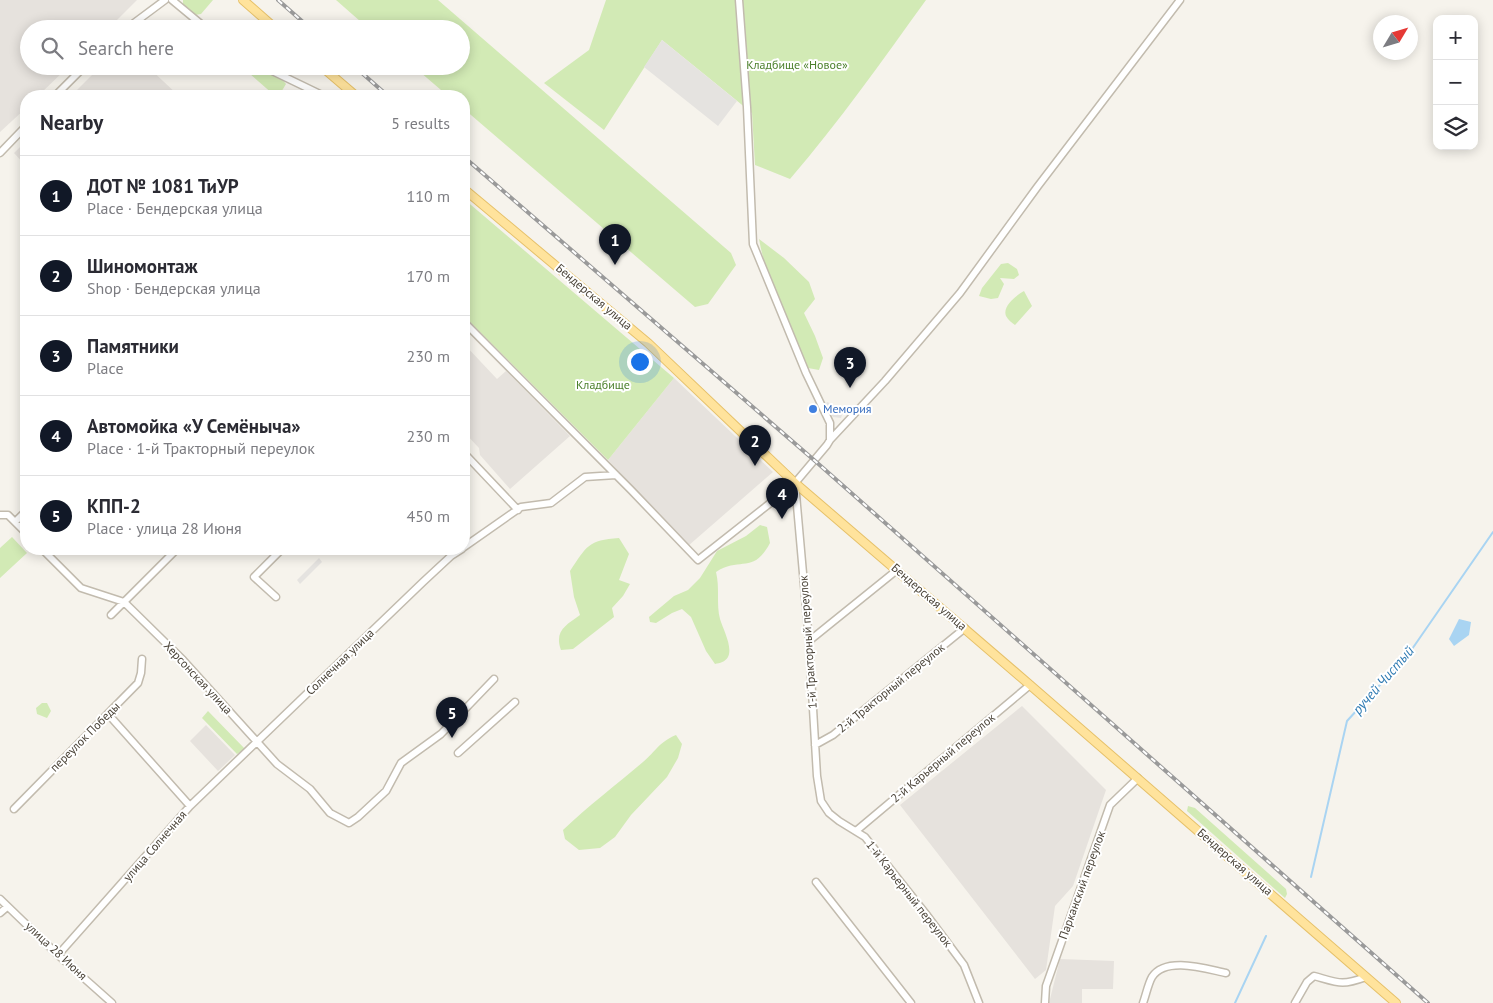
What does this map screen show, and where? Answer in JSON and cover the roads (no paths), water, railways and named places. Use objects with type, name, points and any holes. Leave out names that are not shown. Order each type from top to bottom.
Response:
[{"type":"main road","points":[[243,0],[266,20]]},
{"type":"main road","points":[[331,75],[349,90]]},
{"type":"main road","name":"Бендерская улица","points":[[470,194],[648,343],[795,483],[965,628],[1396,1003]]},
{"type":"street","points":[[138,20],[166,0]]},
{"type":"street","points":[[172,0],[196,20]]},
{"type":"street","points":[[739,0],[753,244],[806,373],[830,423],[830,440]]},
{"type":"street","points":[[470,328],[698,560],[795,483],[830,440],[885,381],[960,293],[1038,186],[1180,0]]},
{"type":"street","points":[[61,90],[76,75]]},
{"type":"street","points":[[281,75],[312,90]]},
{"type":"street","points":[[0,153],[20,132]]},
{"type":"street","points":[[470,459],[518,510],[521,507],[552,503],[585,477],[616,475]]},
{"type":"street","name":"1-й Тракторный переулок","points":[[795,483],[809,641],[817,776],[821,801]]},
{"type":"street","name":"Солнечная улица","points":[[470,543],[518,510]]},
{"type":"street","points":[[0,515],[8,515],[20,527]]},
{"type":"street","points":[[15,522],[20,517]]},
{"type":"street","points":[[48,555],[81,588],[124,602]]},
{"type":"street","points":[[111,615],[171,555]]},
{"type":"street","points":[[276,555],[254,577],[276,597]]},
{"type":"street","name":"Солнечная улица","points":[[257,742],[452,555]]},
{"type":"street","points":[[809,641],[896,570]]},
{"type":"street","name":"Херсонская улица","points":[[124,602],[183,660],[257,742]]},
{"type":"street","name":"2-й Тракторный переулок","points":[[815,745],[832,735],[965,628]]},
{"type":"street","name":"переулок Победы","points":[[14,809],[138,682],[142,659]]},
{"type":"street","points":[[257,742],[277,764],[310,789],[330,813],[349,823],[386,791],[401,763],[441,734],[494,679]]},
{"type":"street","name":"2-й Карьерный переулок","points":[[856,831],[1030,685]]},
{"type":"street","points":[[458,752],[515,702]]},
{"type":"street","points":[[108,714],[190,806]]},
{"type":"street","name":"улица Солнечная","points":[[58,954],[190,806],[257,742]]},
{"type":"street","name":"Парканский переулок","points":[[1045,1003],[1046,986],[1110,805],[1138,778]]},
{"type":"street","name":"1-й Карьерный переулок","points":[[821,801],[829,813],[865,837],[926,914],[964,965],[979,1003]]},
{"type":"street","points":[[816,882],[911,1003]]},
{"type":"street","name":"улица 28 Июня","points":[[0,900],[112,1003]]},
{"type":"street","points":[[0,914],[7,907]]},
{"type":"street","points":[[1144,1003],[1151,979],[1157,971],[1184,965],[1226,973]]},
{"type":"street","points":[[1295,1003],[1311,977],[1314,976],[1335,983],[1354,981],[1366,977]]},
{"type":"water","points":[[1459,619],[1471,622],[1469,635],[1454,646],[1449,639]]},
{"type":"waterway","name":"ручей Чистый","points":[[1311,877],[1347,721],[1410,652],[1493,532]]},
{"type":"waterway","name":"ручей Чистый","points":[[1235,1003],[1266,936]]},
{"type":"railway","points":[[278,0],[301,20]]},
{"type":"railway","points":[[364,75],[381,90]]},
{"type":"railway","points":[[470,162],[814,460],[1428,1003]]},
{"type":"place","name":"ДОТ № 1081 ТиУР","points":[[615,265]]},
{"type":"place","name":"Памятники","points":[[850,388]]},
{"type":"place","name":"Мемория","points":[[813,409]]},
{"type":"place","name":"Шиномонтаж","points":[[755,466]]},
{"type":"place","name":"Автомойка «У Семёныча»","points":[[782,519]]},
{"type":"place","name":"КПП-2","points":[[452,738]]},
{"type":"park label","name":"Кладбище «Новое»","points":[[797,65]]},
{"type":"park label","name":"Кладбище","points":[[603,385]]}]
